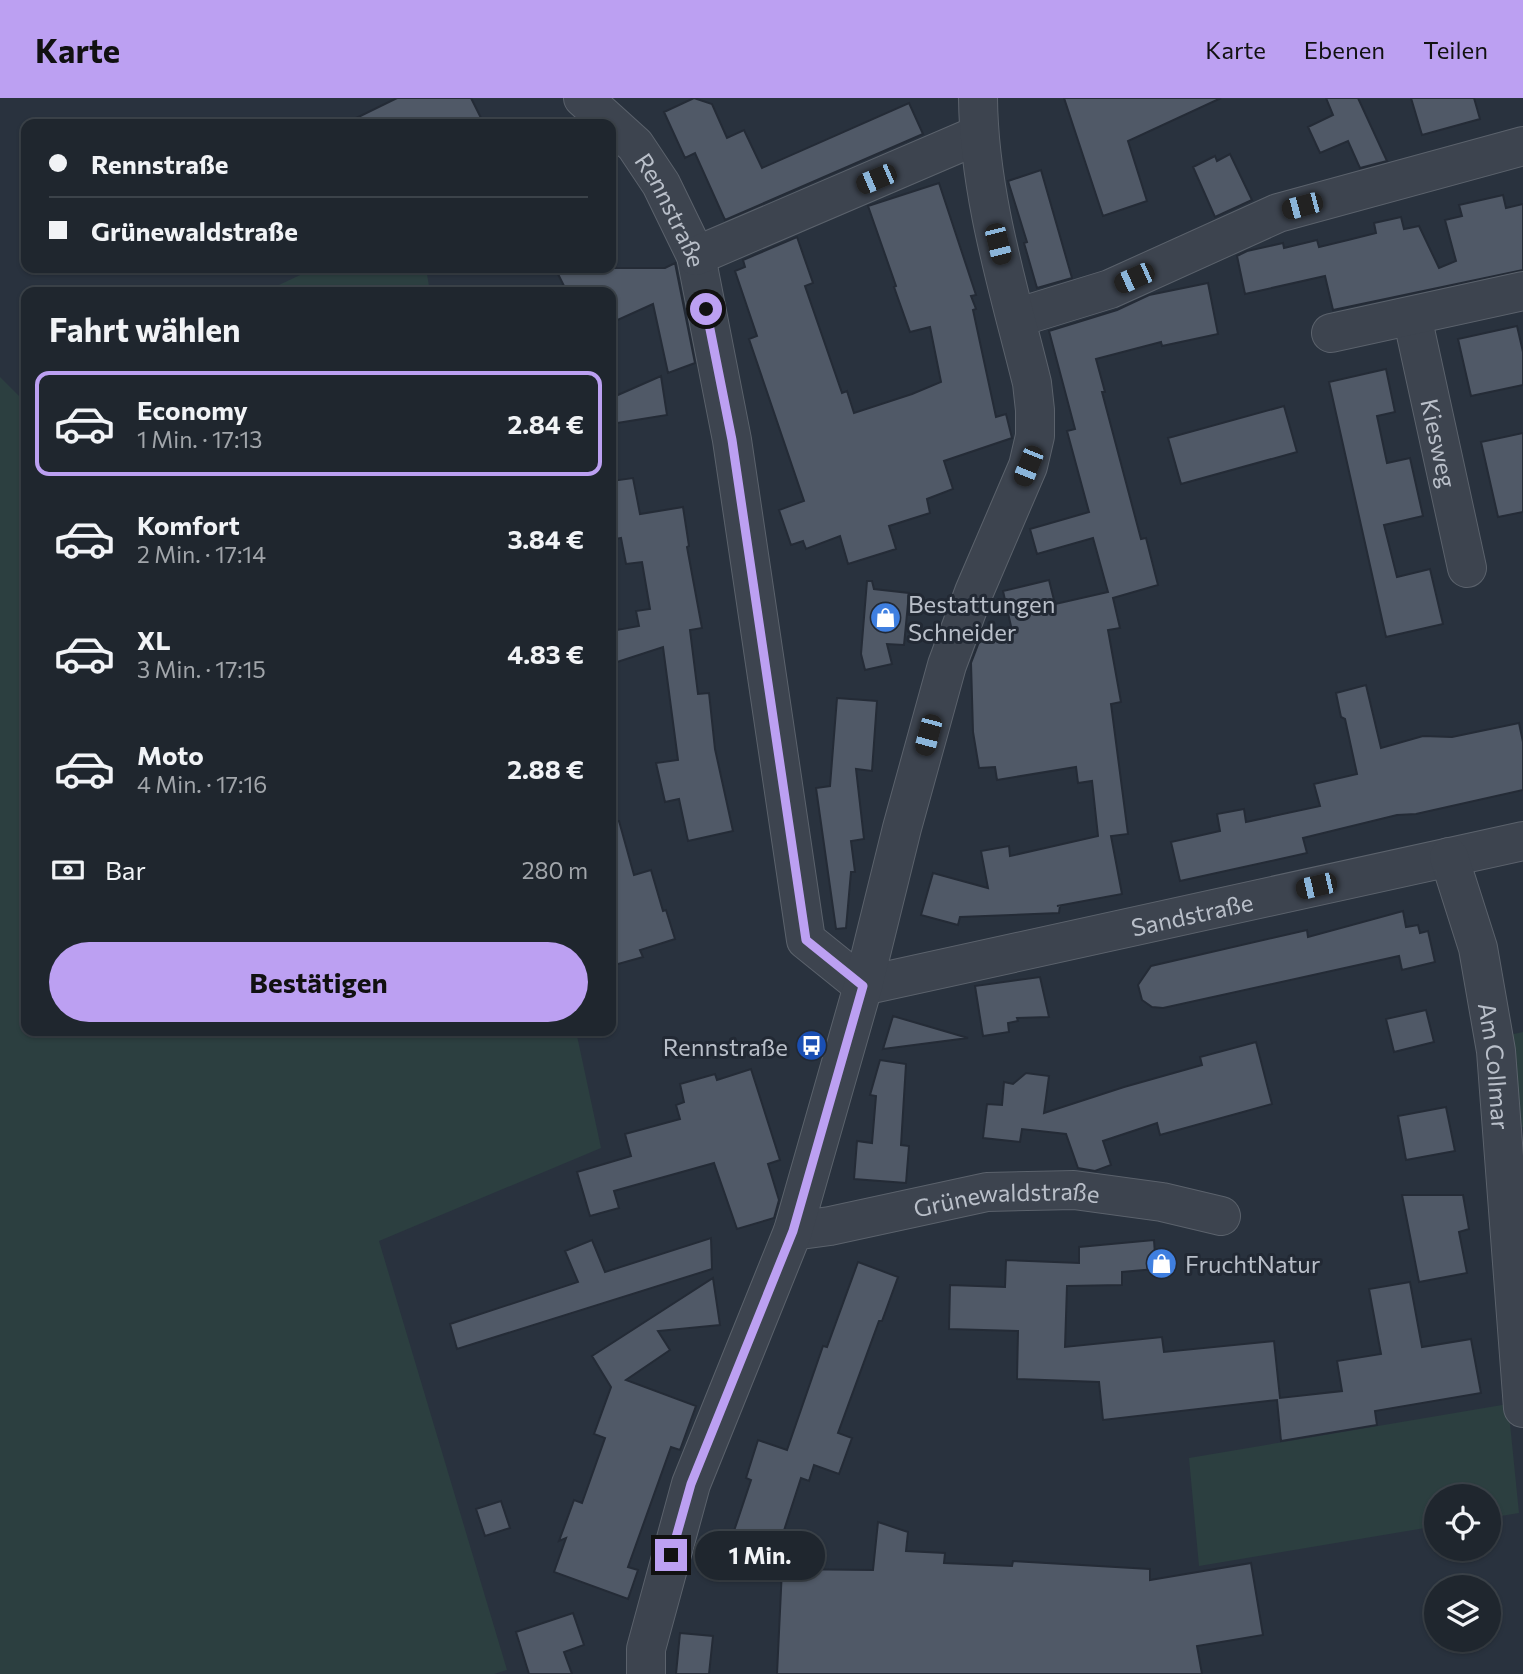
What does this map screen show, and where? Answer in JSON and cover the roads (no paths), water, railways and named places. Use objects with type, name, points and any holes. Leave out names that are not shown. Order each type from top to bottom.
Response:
[{"type":"street","name":"Rennstraße","points":[[583,98],[606,119]]},
{"type":"street","points":[[646,1674],[646,1649],[691,1484],[793,1231],[863,986],[902,828],[947,665],[974,592],[1028,466],[1035,410],[1032,383],[992,219],[978,135],[978,98]]},
{"type":"street","name":"Rennstraße","points":[[616,128],[635,145],[661,184],[696,256],[732,440],[806,940],[863,986]]},
{"type":"street","points":[[696,256],[978,135]]},
{"type":"street","points":[[1016,318],[1110,289],[1278,213],[1523,146]]},
{"type":"street","points":[[1331,333],[1523,291]]},
{"type":"street","name":"Kiesweg","points":[[1412,316],[1467,568]]},
{"type":"street","name":"Sandstraße","points":[[863,986],[1523,841]]},
{"type":"street","name":"Am Collmar","points":[[1449,857],[1478,948],[1496,1051],[1523,1408]]},
{"type":"street","name":"Grünewaldstraße","points":[[793,1231],[830,1226],[987,1192],[1073,1190],[1162,1202],[1221,1216]]},
{"type":"place","name":"Bestattungen Schneider","points":[[885,617]]},
{"type":"place","name":"Rennstraße","points":[[811,1046]]},
{"type":"place","name":"FruchtNatur","points":[[1162,1263]]}]
